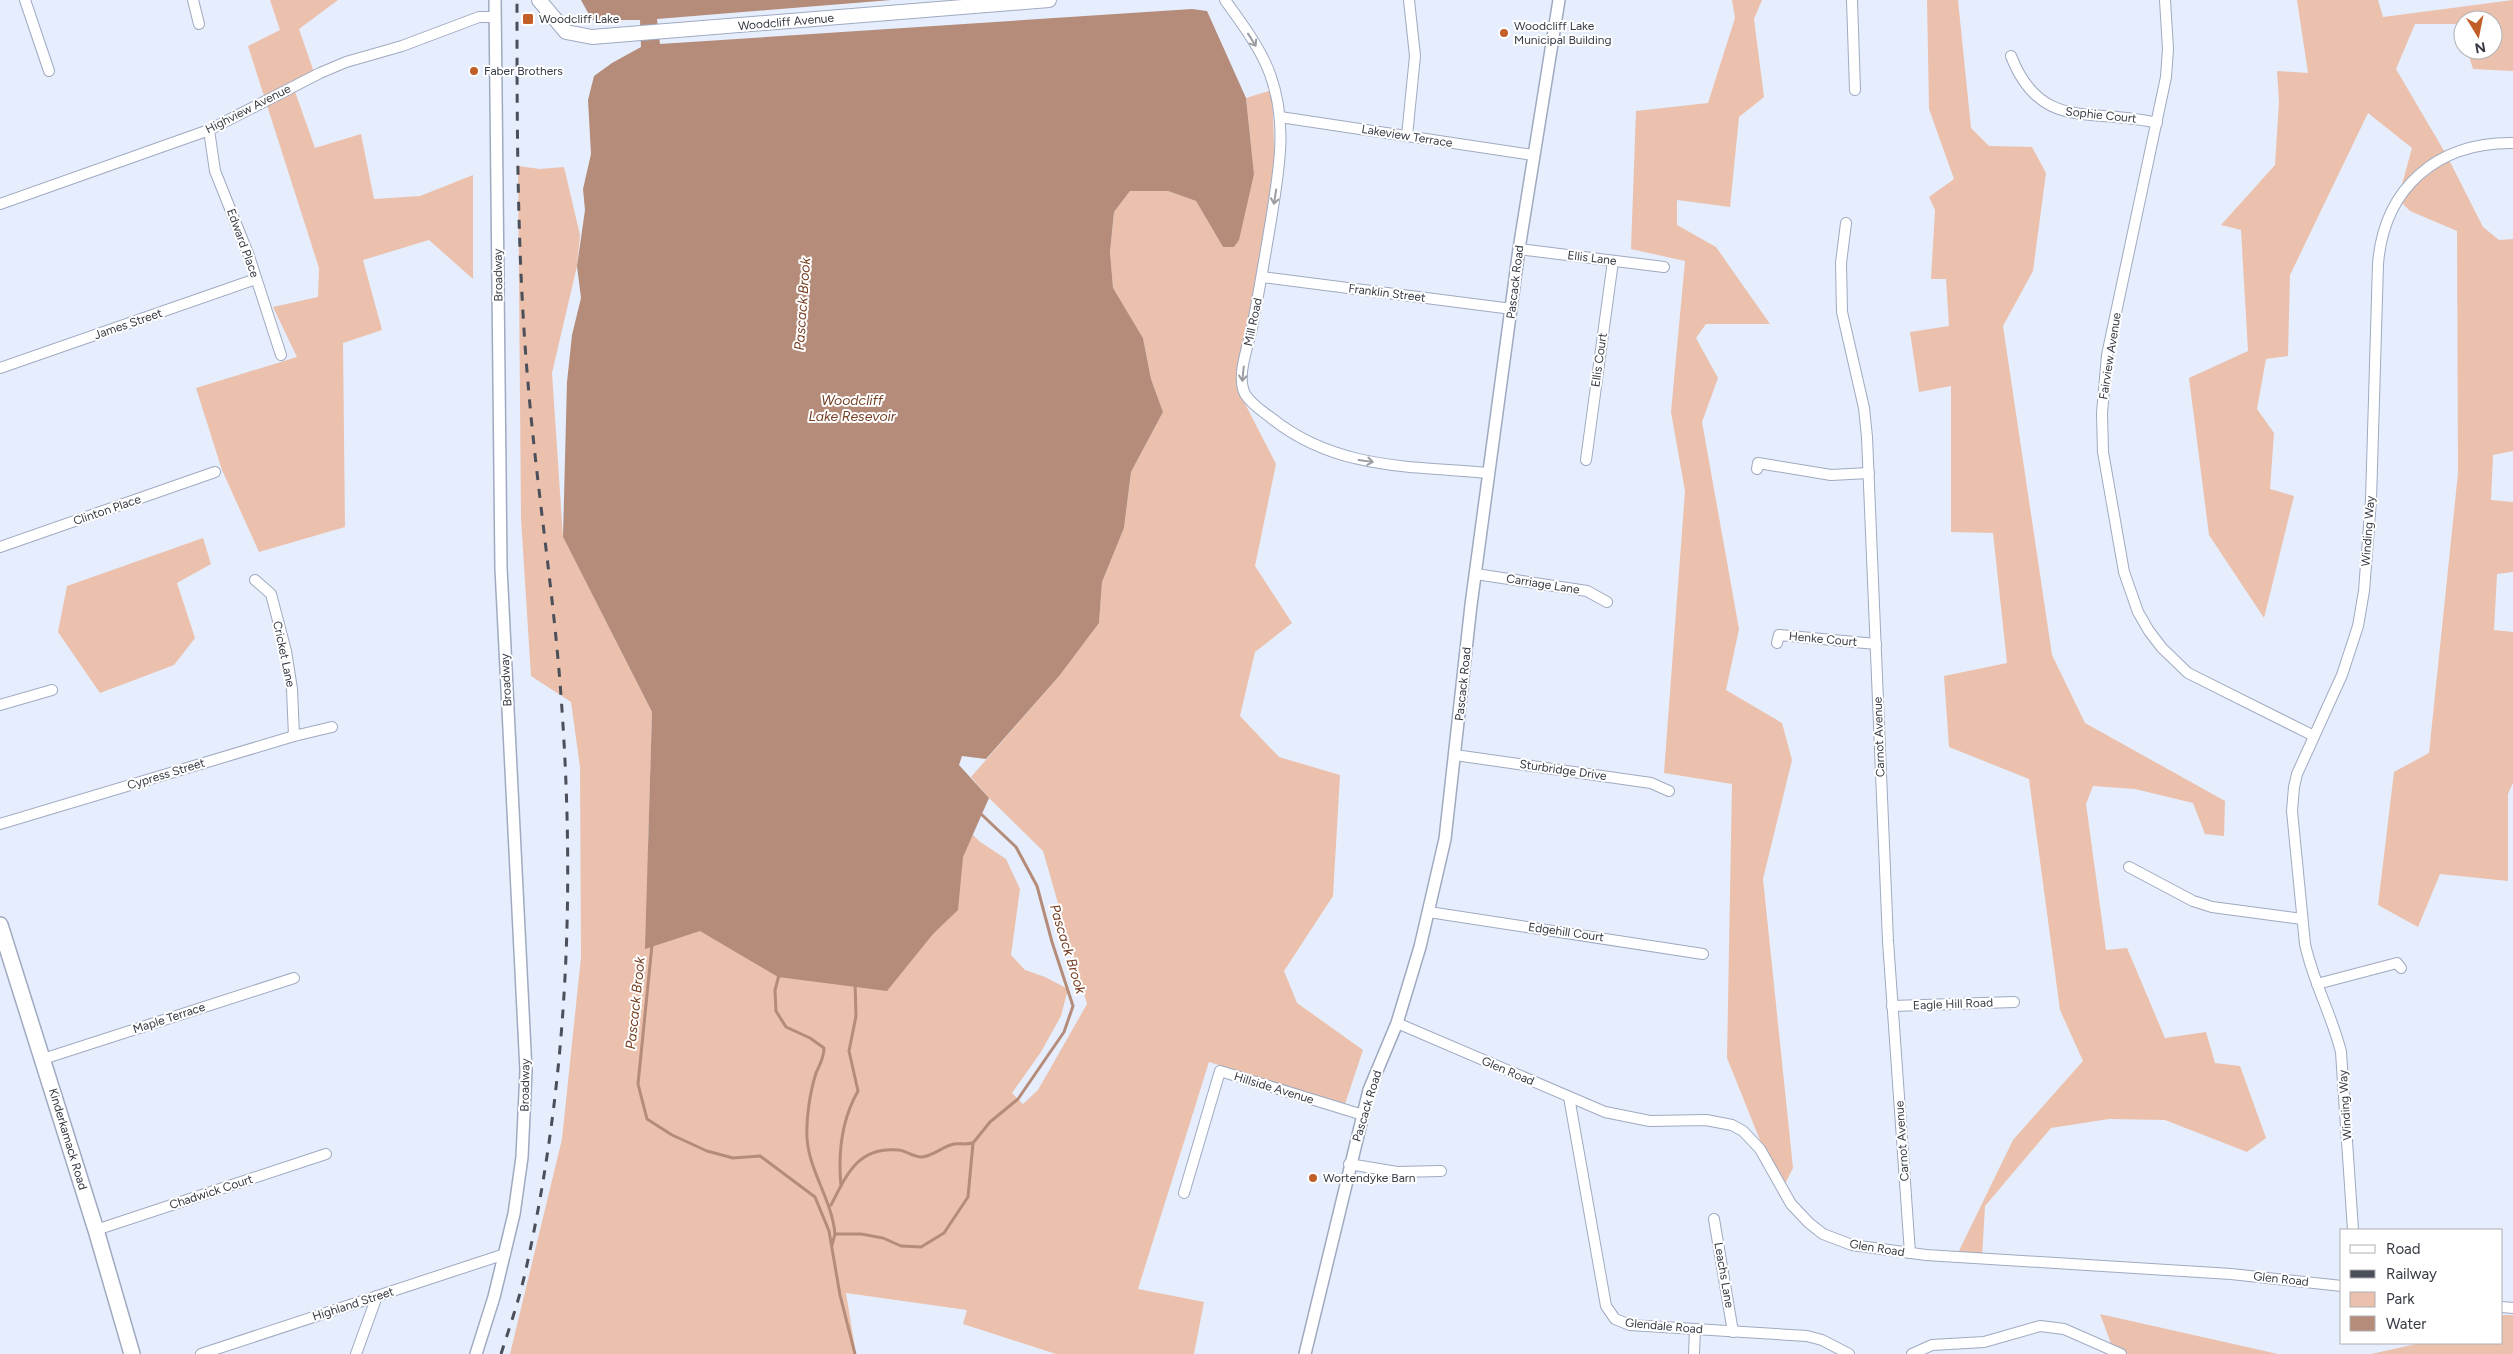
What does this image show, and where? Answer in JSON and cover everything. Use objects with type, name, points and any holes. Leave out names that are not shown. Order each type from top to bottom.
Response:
[{"type":"main road","name":"Woodcliff Avenue","points":[[539,0],[560,28],[572,35],[592,37],[1049,0]]},
{"type":"main road","name":"Kinderkamack Road","points":[[0,925],[96,1230],[132,1354]]},
{"type":"street","points":[[25,0],[49,72]]},
{"type":"street","points":[[193,0],[199,24]]},
{"type":"street","name":"Broadway","points":[[476,1354],[506,1254],[522,1157],[526,1071],[502,568],[495,0]]},
{"type":"street","name":"Mill Road","points":[[1225,0],[1261,54],[1270,74],[1280,117],[1280,162],[1262,277],[1242,376],[1242,385],[1250,401],[1284,429],[1304,441],[1346,458],[1489,473]]},
{"type":"street","points":[[1407,136],[1415,56],[1409,0]]},
{"type":"street","name":"Pascack Road","points":[[1305,1354],[1369,1090],[1397,1023],[1429,912],[1446,839],[1476,574],[1519,248],[1559,0]]},
{"type":"street","points":[[1852,0],[1855,90]]},
{"type":"street","name":"Fairview Avenue","points":[[2164,0],[2168,49],[2166,77],[2107,355],[2103,387],[2103,452],[2124,572],[2130,592],[2142,618],[2162,648],[2177,664],[2188,673],[2314,736]]},
{"type":"street","name":"Highview Avenue","points":[[0,204],[209,130],[315,75],[346,62],[402,46],[479,17],[495,17]]},
{"type":"street","name":"Sophie Court","points":[[2011,56],[2029,88],[2049,106],[2074,114],[2128,117],[2157,123]]},
{"type":"street","name":"Lakeview Terrace","points":[[1280,117],[1533,155]]},
{"type":"street","name":"Edward Place","points":[[209,130],[215,170],[230,204],[281,355]]},
{"type":"street","name":"Winding Way","points":[[2353,1229],[2341,1052],[2335,1029],[2309,963],[2302,919],[2292,802],[2297,774],[2350,654],[2364,591],[2371,500],[2378,264],[2384,230],[2390,214],[2408,186],[2435,162],[2467,148],[2484,144],[2513,143]]},
{"type":"street","name":"Carnot Avenue","points":[[1846,223],[1840,263],[1842,312],[1864,408],[1869,473],[1892,1006],[1910,1253]]},
{"type":"street","name":"Ellis Lane","points":[[1519,248],[1664,267]]},
{"type":"street","name":"Ellis Court","points":[[1586,460],[1613,261]]},
{"type":"street","name":"Franklin Street","points":[[1262,277],[1512,309]]},
{"type":"street","name":"James Street","points":[[0,368],[256,280]]},
{"type":"street","points":[[1757,469],[1758,463],[1831,475],[1869,473]]},
{"type":"street","name":"Clinton Place","points":[[0,547],[215,472]]},
{"type":"street","name":"Carriage Lane","points":[[1476,574],[1587,591],[1607,602]]},
{"type":"street","name":"Cricket Lane","points":[[255,580],[270,594],[286,651],[292,689],[294,736]]},
{"type":"street","name":"Henke Court","points":[[1777,643],[1779,635],[1876,644]]},
{"type":"street","points":[[0,705],[52,690]]},
{"type":"street","name":"Cypress Street","points":[[0,824],[294,736],[332,727]]},
{"type":"street","name":"Sturbridge Drive","points":[[1455,755],[1651,783],[1669,791]]},
{"type":"street","points":[[2129,867],[2193,901],[2212,907],[2302,919]]},
{"type":"street","name":"Edgehill Court","points":[[1429,912],[1703,954]]},
{"type":"street","points":[[2317,984],[2397,963],[2401,968]]},
{"type":"street","name":"Maple Terrace","points":[[43,1059],[294,978]]},
{"type":"street","name":"Eagle Hill Road","points":[[1892,1006],[2014,1002]]},
{"type":"street","name":"Glen Road","points":[[1397,1023],[1569,1097],[1624,1117],[1670,1123],[1706,1120],[1732,1126],[1752,1139],[1770,1165],[1792,1204],[1809,1224],[1823,1234],[1852,1245],[1910,1253],[2230,1274],[2340,1286]]},
{"type":"street","name":"Hillside Avenue","points":[[1184,1193],[1220,1071],[1363,1115]]},
{"type":"street","name":"Glendale Road","points":[[1569,1097],[1606,1306],[1609,1313],[1622,1323],[1630,1325],[1806,1336],[1822,1340],[1849,1354]]},
{"type":"street","name":"Chadwick Court","points":[[96,1230],[326,1154]]},
{"type":"street","points":[[1350,1164],[1397,1172],[1441,1171]]},
{"type":"street","name":"Leachs Lane","points":[[1714,1219],[1733,1332]]},
{"type":"street","name":"Highland Street","points":[[201,1354],[506,1254]]},
{"type":"street","points":[[356,1354],[377,1296]]},
{"type":"street","points":[[1912,1354],[1932,1345],[1984,1342],[2040,1326],[2064,1329],[2121,1354]]},
{"type":"street","points":[[1694,1354],[1695,1329]]},
{"type":"green space","points":[[270,0],[338,0],[299,29],[316,78],[293,86],[315,148],[361,134],[374,199],[420,196],[473,175],[473,279],[429,240],[363,260],[382,330],[343,343],[345,527],[259,552],[222,470],[196,388],[297,357],[273,307],[318,297],[319,268],[248,46],[280,30]]},
{"type":"green space","points":[[1732,0],[1762,0],[1754,19],[1764,97],[1739,117],[1730,207],[1677,200],[1677,225],[1716,247],[1770,324],[1706,324],[1696,338],[1718,378],[1702,422],[1739,629],[1726,690],[1782,723],[1792,760],[1763,879],[1793,1168],[1783,1188],[1770,1165],[1727,1058],[1732,784],[1664,773],[1685,491],[1671,412],[1685,261],[1631,249],[1636,111],[1708,103],[1735,18]]},
{"type":"green space","points":[[1927,0],[1958,0],[1971,128],[1989,146],[2032,147],[2046,173],[2033,271],[2003,326],[2052,655],[2085,723],[2225,801],[2224,836],[2205,834],[2193,803],[2135,789],[2093,786],[2086,804],[2106,950],[2127,948],[2165,1038],[2206,1032],[2215,1063],[2240,1066],[2266,1138],[2247,1152],[2165,1120],[2109,1119],[2051,1128],[1985,1206],[1982,1258],[1956,1257],[2013,1140],[2083,1061],[2060,1010],[2029,779],[1949,747],[1944,676],[2007,663],[1993,533],[1951,532],[1951,386],[1919,392],[1910,332],[1949,326],[1946,279],[1931,279],[1935,210],[1929,197],[1954,179],[1929,109]]},
{"type":"green space","points":[[2297,0],[2378,0],[2383,17],[2513,0],[2513,71],[2473,69],[2470,60],[2503,60],[2503,10],[2453,10],[2453,24],[2415,24],[2396,69],[2447,156],[2483,227],[2499,240],[2513,239],[2513,451],[2493,455],[2491,500],[2513,502],[2513,572],[2497,574],[2494,630],[2513,632],[2513,783],[2508,794],[2508,881],[2440,874],[2418,927],[2378,905],[2394,772],[2429,753],[2458,473],[2457,231],[2410,211],[2398,199],[2412,148],[2368,113],[2290,275],[2288,356],[2266,359],[2257,409],[2274,433],[2270,489],[2294,496],[2264,618],[2209,535],[2189,378],[2248,351],[2241,230],[2221,225],[2275,165],[2279,102],[2277,71],[2308,73]]},
{"type":"green space","points":[[1272,90],[1275,169],[1239,392],[1276,464],[1255,566],[1292,623],[1255,652],[1240,716],[1279,757],[1340,775],[1333,896],[1284,971],[1297,1003],[1363,1050],[1345,1104],[1209,1062],[1138,1289],[1204,1302],[1194,1354],[1056,1354],[963,1324],[967,1310],[846,1293],[856,1354],[510,1354],[562,1139],[581,957],[580,767],[571,702],[531,676],[521,519],[518,166],[540,169],[564,167],[580,235],[577,266],[552,373],[563,537],[652,712],[648,848],[937,798],[979,841],[1006,859],[1020,889],[1011,955],[1025,970],[1045,977],[1068,989],[1061,1016],[1041,1052],[1012,1093],[1023,1104],[1038,1090],[1087,1004],[1043,851],[989,798],[971,777],[1060,675],[1099,623],[1102,582],[1124,528],[1131,472],[1163,412],[1151,379],[1143,338],[1113,289],[1110,252],[1114,212],[1130,191],[1168,191],[1196,201],[1223,247],[1254,174],[1246,98]]},
{"type":"green space","points":[[203,538],[211,564],[177,583],[195,638],[174,665],[100,693],[58,632],[67,586]]},
{"type":"green space","points":[[2100,1314],[2278,1354],[2115,1354]]},
{"type":"green space","points":[[2503,1315],[2513,1315],[2513,1354],[2371,1354],[2416,1344],[2503,1344]]},
{"type":"water","name":"Woodcliff Lake Resevoir","points":[[581,0],[891,0],[657,19],[660,44],[1192,9],[1207,11],[1246,98],[1254,174],[1239,240],[1234,247],[1223,247],[1196,201],[1168,191],[1130,191],[1114,212],[1110,252],[1113,288],[1143,338],[1151,379],[1163,412],[1131,472],[1124,528],[1102,582],[1099,623],[1060,675],[986,759],[962,756],[959,765],[989,798],[963,857],[958,910],[933,934],[887,991],[778,977],[700,931],[645,949],[652,712],[563,537],[567,382],[572,335],[581,298],[577,266],[585,210],[583,189],[591,154],[588,100],[594,76],[612,63],[641,47],[640,20],[592,20]]},
{"type":"waterway","name":"Pascack Brook","points":[[832,1245],[835,1234],[861,1234],[883,1238],[901,1246],[921,1247],[944,1233],[968,1197],[973,1143],[990,1122],[1018,1099],[1064,1032],[1073,1006],[1052,942],[1037,886],[1016,847],[980,813]]},
{"type":"waterway","name":"Pascack Brook","points":[[652,945],[638,1084],[647,1119],[672,1135],[707,1151],[733,1158],[760,1156],[815,1197],[829,1231],[840,1295],[855,1354]]},
{"type":"waterway","points":[[779,975],[775,990],[776,1011],[786,1027],[810,1038],[824,1048],[823,1058],[816,1073],[810,1097],[807,1138],[812,1162],[830,1209],[835,1234]]},
{"type":"waterway","points":[[841,1186],[842,1137],[848,1113],[858,1091],[849,1051],[856,1016],[855,982]]},
{"type":"waterway","points":[[831,1205],[856,1164],[864,1157],[873,1153],[885,1150],[899,1150],[925,1157],[954,1144],[972,1143]]},
{"type":"railway","points":[[501,1354],[526,1269],[540,1200],[551,1130],[564,991],[568,851],[566,780],[559,669],[524,335],[520,240],[517,0]]},
{"type":"place","name":"Woodcliff Lake","points":[[528,19]]},
{"type":"place","name":"Woodcliff Lake Municipal Building","points":[[1504,33]]},
{"type":"place","name":"Faber Brothers","points":[[474,71]]},
{"type":"place","name":"Wortendyke Barn","points":[[1313,1178]]}]
